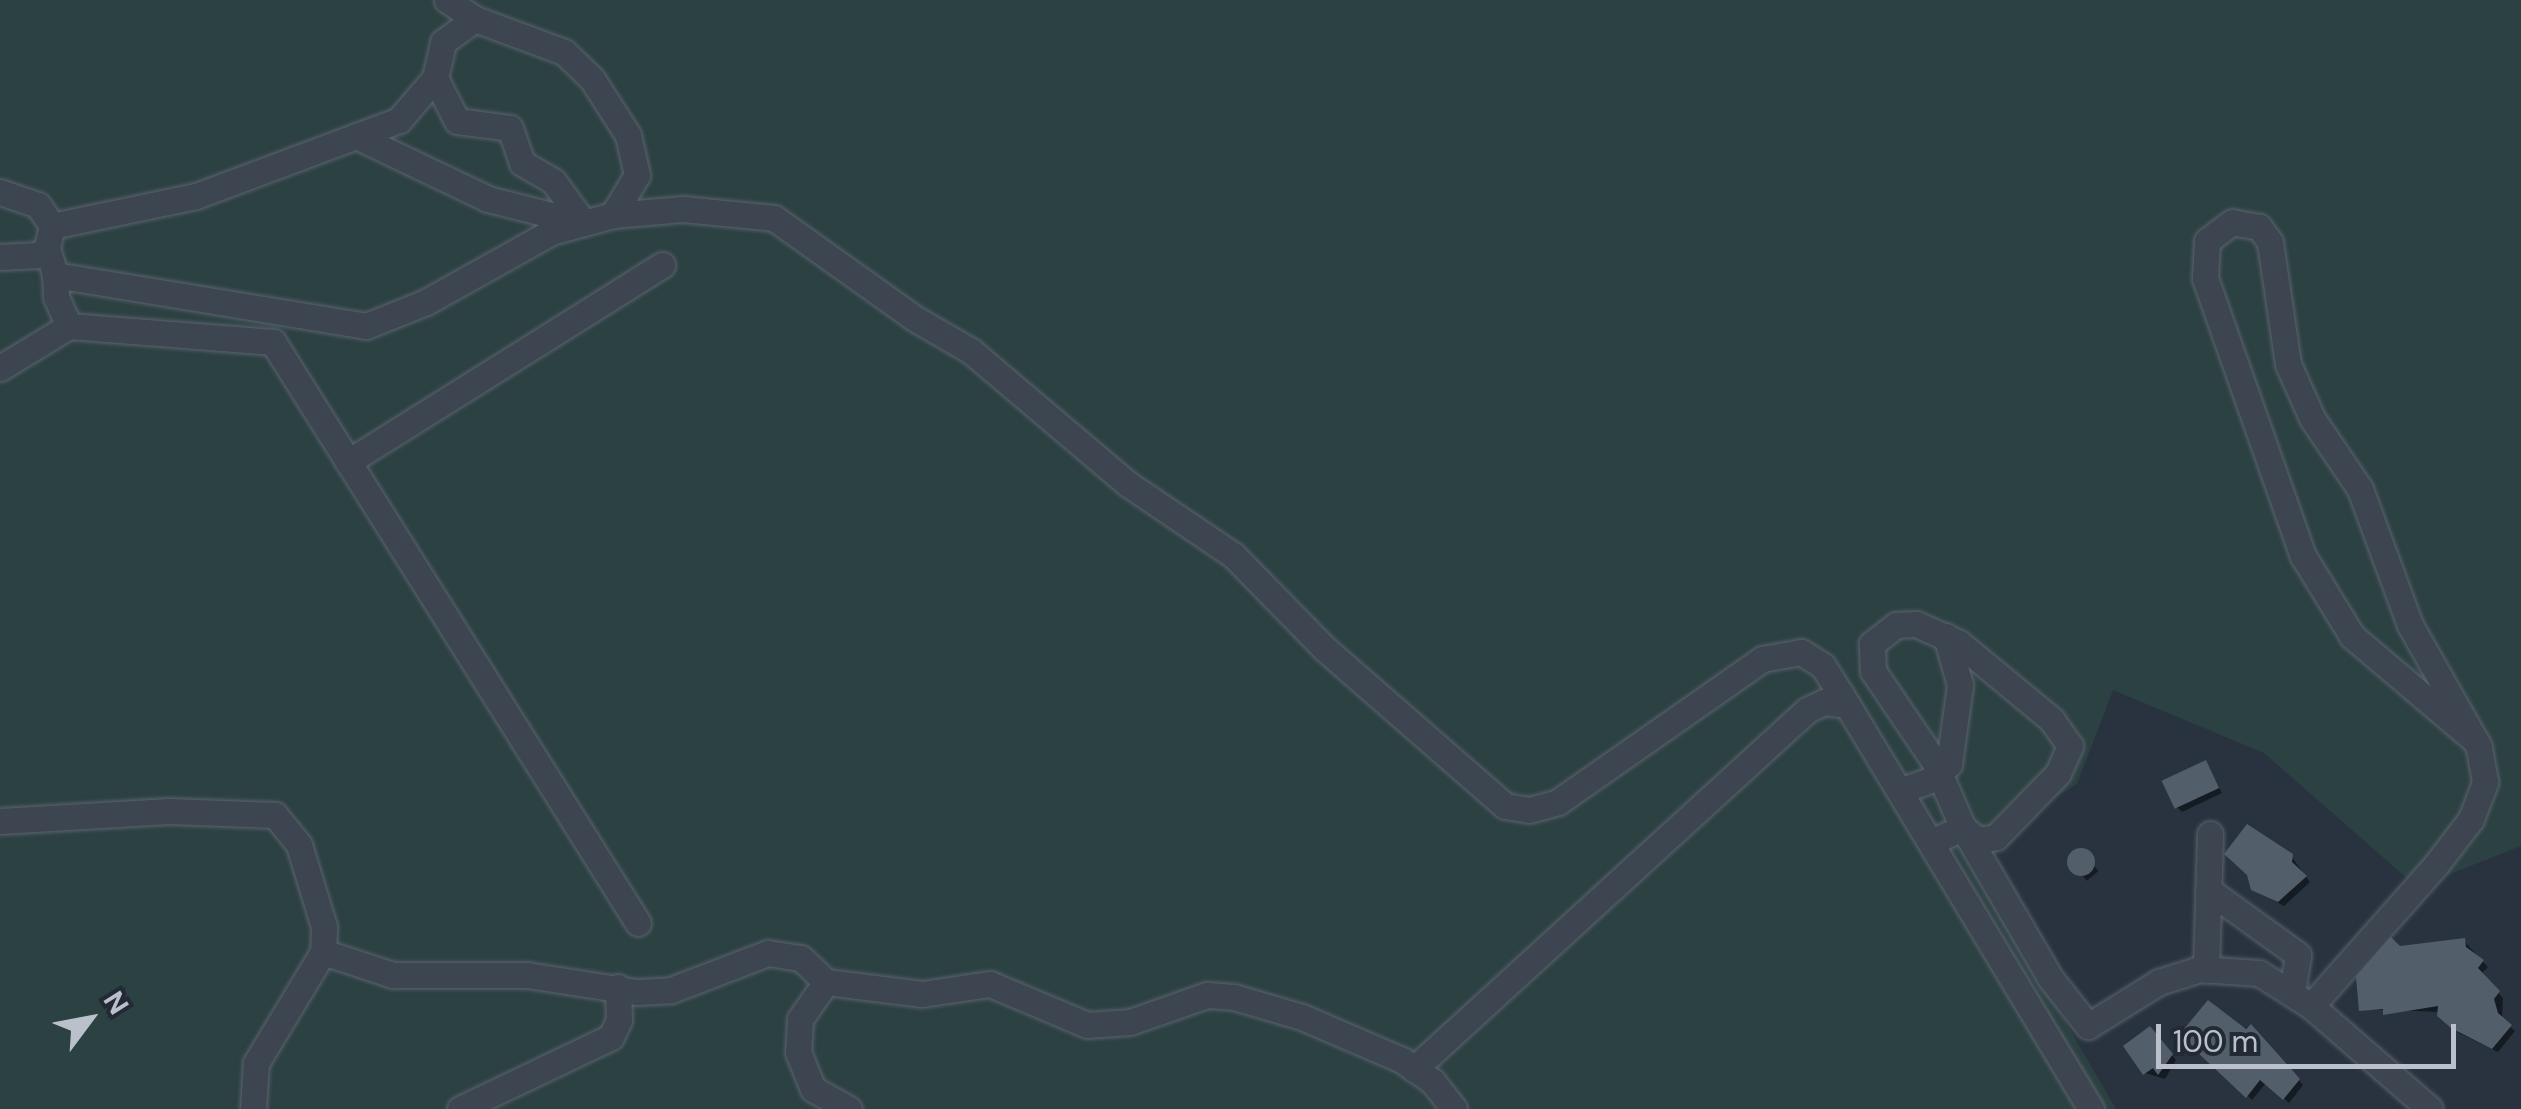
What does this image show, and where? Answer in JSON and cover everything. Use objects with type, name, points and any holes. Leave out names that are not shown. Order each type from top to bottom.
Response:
[{"type":"street","points":[[446,0],[475,19],[564,52],[592,79],[628,135],[636,175],[613,215]]},
{"type":"street","points":[[0,257],[33,257],[50,237],[196,196],[399,120],[435,78],[443,42],[475,19]]},
{"type":"street","points":[[435,78],[458,121],[510,128],[522,163],[553,181],[584,223]]},
{"type":"street","points":[[356,136],[488,200],[584,223]]},
{"type":"street","points":[[0,192],[38,205],[50,237],[56,297],[69,326]]},
{"type":"street","points":[[55,275],[366,326],[426,302],[513,250],[613,215],[733,212],[774,218],[806,236],[914,318],[972,350],[1128,484],[1232,555],[1324,648],[1505,806],[1529,810],[1558,802],[1762,659],[1801,652],[1822,666],[2091,1109]]},
{"type":"street","points":[[2302,1000],[2470,819],[2485,782],[2476,741],[2410,625],[2360,489],[2298,390],[2281,336],[2270,242],[2259,227],[2232,222],[2207,241],[2205,278],[2303,556],[2352,636],[2476,741]]},
{"type":"street","points":[[348,462],[662,265]]},
{"type":"street","points":[[0,368],[69,326],[273,342],[638,923]]},
{"type":"street","points":[[1963,828],[1978,840],[1996,837],[2058,773],[2070,746],[2052,720],[1946,635],[1916,624],[1896,626],[1882,632],[1869,655],[1940,776],[1963,828],[2051,979],[2088,1026],[2159,982],[2206,970],[2258,973],[2302,1000],[2430,1109]]},
{"type":"street","points":[[1900,790],[1940,776],[1949,764],[1960,685],[1946,635]]},
{"type":"street","points":[[1414,1069],[1807,710],[1824,702],[1847,705]]},
{"type":"street","points":[[0,821],[170,811],[275,815],[299,844],[324,926],[324,952],[256,1063],[253,1109]]},
{"type":"street","points":[[1932,842],[1963,828]]},
{"type":"street","points":[[2206,970],[2210,834]]},
{"type":"street","points":[[2208,890],[2298,954],[2302,1000]]},
{"type":"street","points":[[324,952],[393,974],[527,975],[670,990],[768,953],[801,958],[826,982],[922,994],[990,984],[1087,1025],[1130,1022],[1207,995],[1234,998],[1302,1017],[1414,1069],[1454,1109]]},
{"type":"street","points":[[826,982],[800,1018],[798,1052],[813,1089],[848,1109]]},
{"type":"street","points":[[460,1109],[611,1037],[619,1020],[618,987]]},
{"type":"green space","points":[[0,0],[2521,0],[2521,846],[2417,887],[2264,753],[2113,690],[2077,784],[1966,851],[2116,1109],[0,1109]]},
{"type":"building","points":[[2206,760],[2219,788],[2175,809],[2162,781]]},
{"type":"building","points":[[2247,824],[2293,854],[2292,862],[2307,876],[2278,902],[2251,890],[2247,875],[2224,854]]},
{"type":"building","points":[[2081,848],[2091,852],[2095,862],[2091,872],[2081,876],[2071,872],[2067,862],[2071,852]]},
{"type":"building","points":[[2391,937],[2400,946],[2465,938],[2466,947],[2484,960],[2478,968],[2500,991],[2494,999],[2498,1013],[2512,1025],[2492,1049],[2451,1028],[2437,1016],[2438,1006],[2383,1015],[2383,1009],[2359,1011],[2356,977]]},
{"type":"building","points":[[2208,1000],[2246,1029],[2251,1024],[2300,1079],[2283,1100],[2260,1080],[2246,1098],[2179,1035]]},
{"type":"building","points":[[2150,1026],[2173,1054],[2158,1075],[2153,1068],[2143,1075],[2123,1046]]}]
